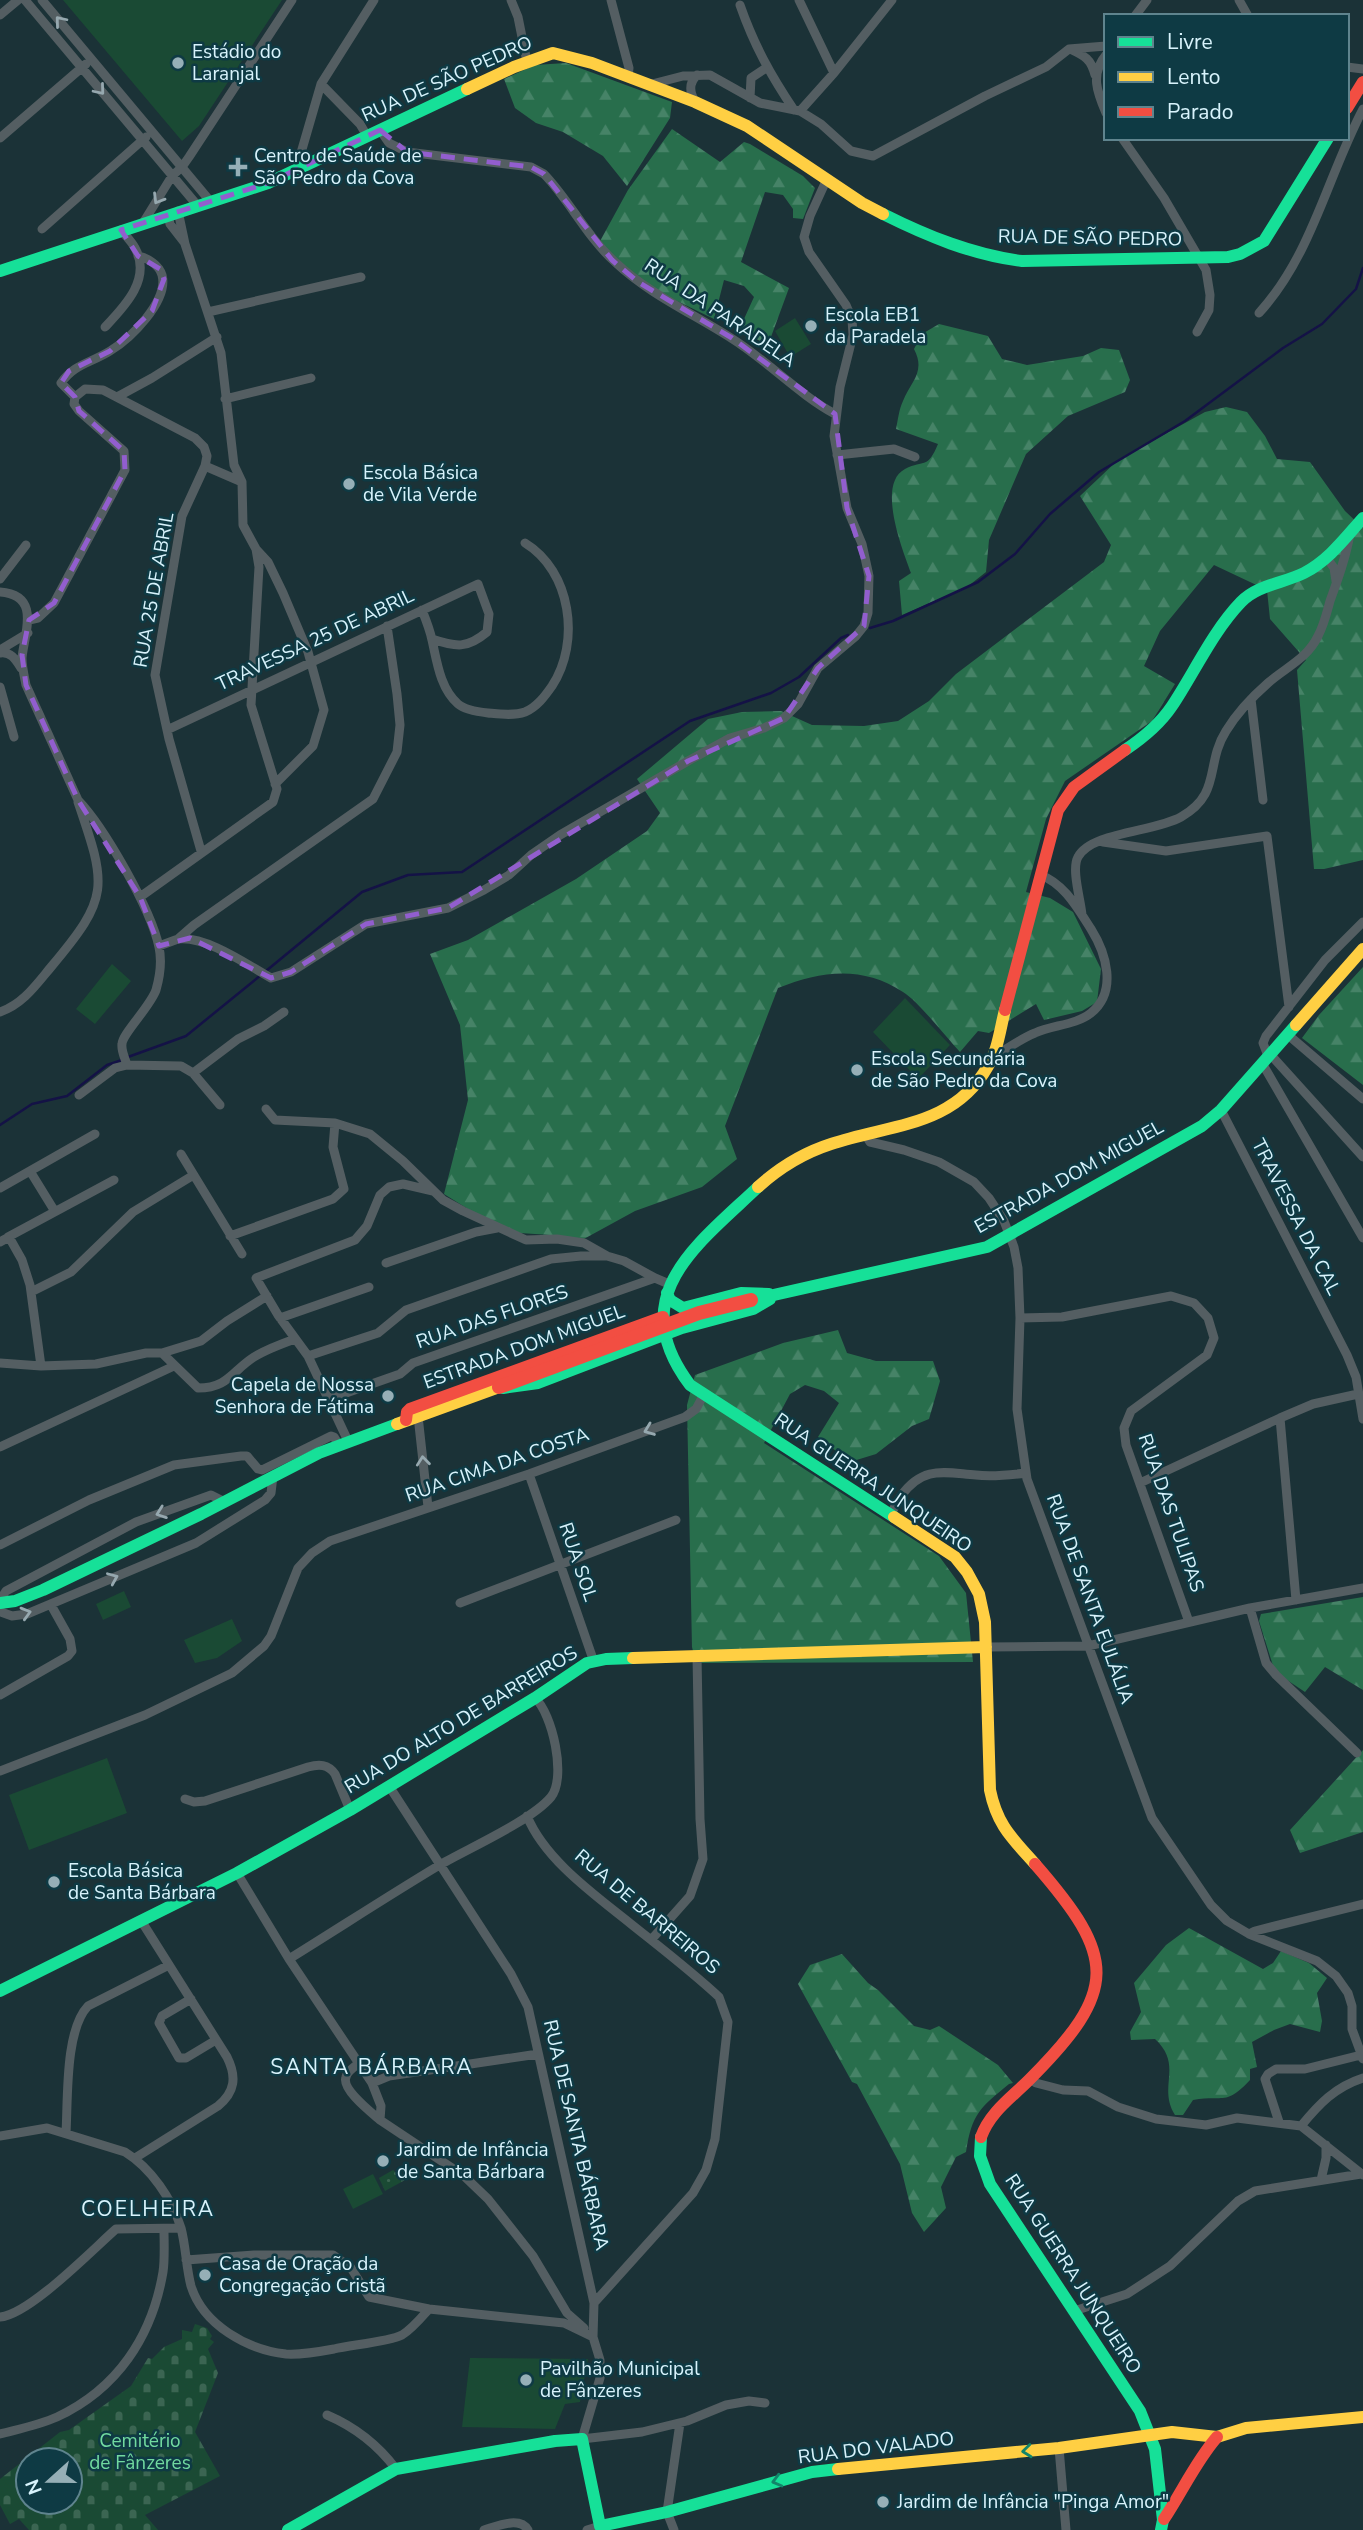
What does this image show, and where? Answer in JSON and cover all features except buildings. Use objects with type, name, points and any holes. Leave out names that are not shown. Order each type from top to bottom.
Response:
[{"type":"street","points":[[0,15],[18,0]]},
{"type":"street","points":[[25,0],[172,176],[203,203]]},
{"type":"street","points":[[42,0],[182,167],[203,203]]},
{"type":"street","points":[[143,223],[292,0]]},
{"type":"street","points":[[296,170],[321,85],[374,0]]},
{"type":"street","points":[[511,0],[518,17],[527,62]]},
{"type":"street","points":[[611,0],[629,68],[628,77]]},
{"type":"street","points":[[799,0],[834,73]]},
{"type":"street","points":[[797,110],[834,73],[892,0]]},
{"type":"street","points":[[740,5],[751,38],[766,68],[797,110]]},
{"type":"street","points":[[648,85],[683,76],[710,75],[760,103],[797,110],[821,124],[851,150],[873,156],[985,96],[1046,67],[1069,49],[1104,48]]},
{"type":"street","points":[[1069,49],[1086,56],[1093,65],[1096,91],[1104,109]]},
{"type":"street","points":[[1095,75],[1104,51]]},
{"type":"street","name":"RUA DE SÃO PEDRO","points":[[0,271],[268,183],[527,62],[553,53],[579,58],[695,102],[747,127],[862,203],[902,223],[968,250],[996,258],[1022,261],[1200,258],[1240,254],[1264,241],[1327,140]]},
{"type":"street","points":[[0,138],[92,59]]},
{"type":"street","points":[[750,97],[751,79],[766,68]]},
{"type":"street","points":[[695,102],[691,83],[697,75]]},
{"type":"street","points":[[1349,105],[1363,82]]},
{"type":"street","name":"RUA DA PARADELA","points":[[321,85],[360,124],[407,152],[531,167],[544,174],[612,260],[638,282],[732,338],[773,367],[820,406],[835,414]]},
{"type":"street","points":[[1349,137],[1363,109]]},
{"type":"street","points":[[42,229],[153,131]]},
{"type":"street","points":[[1123,140],[1164,198],[1206,270],[1210,295],[1209,310],[1197,332]]},
{"type":"street","points":[[1259,313],[1287,279],[1309,239],[1348,140]]},
{"type":"street","points":[[159,946],[190,938],[203,942],[269,977],[280,977],[366,924],[448,908],[509,875],[559,835],[730,738],[764,728],[784,718],[799,704],[818,668],[856,636],[864,626],[868,613],[869,576],[862,544],[847,508],[834,436],[835,414],[853,335],[852,319],[846,305],[809,252],[804,237],[810,216],[827,181]]},
{"type":"street","points":[[173,213],[170,223],[185,244],[221,353],[234,466],[242,482],[243,525],[256,549],[268,562],[283,593],[310,661],[324,710],[313,747],[275,784]]},
{"type":"street","points":[[105,327],[131,299],[139,270],[135,248],[121,230]]},
{"type":"street","points":[[75,397],[61,383],[69,371],[110,351],[135,331],[152,311],[160,295],[164,279],[160,269],[146,258],[138,256]]},
{"type":"street","points":[[208,312],[361,276]]},
{"type":"street","points":[[117,397],[216,337]]},
{"type":"street","points":[[225,399],[311,378]]},
{"type":"street","points":[[29,620],[38,618],[54,603],[125,470],[124,452],[74,404],[79,392],[93,388],[103,390],[195,438],[204,447],[207,456],[205,466],[242,482]]},
{"type":"street","points":[[837,455],[894,449],[915,457]]},
{"type":"street","name":"RUA 25 DE ABRIL","points":[[201,851],[167,730],[155,675],[181,523],[188,500],[205,466]]},
{"type":"street","points":[[668,1289],[682,1265],[762,1183],[791,1161],[812,1151],[865,1134],[938,1115],[970,1091],[985,1074],[993,1057],[1058,810],[1074,787],[1145,736],[1171,708],[1202,656],[1241,602],[1254,592],[1277,581],[1304,573],[1327,558],[1363,518]]},
{"type":"street","points":[[1082,915],[1075,870],[1077,858],[1085,849],[1099,842],[1159,827],[1181,818],[1201,802],[1209,790],[1218,745],[1251,699],[1270,681],[1299,661],[1319,635],[1346,556],[1350,534]]},
{"type":"street","points":[[422,610],[432,639],[436,663],[444,684],[458,705],[477,712],[502,715],[525,712],[543,699],[556,680],[566,649],[569,620],[564,596],[551,569],[546,561],[525,543]]},
{"type":"street","points":[[0,579],[26,545]]},
{"type":"street","points":[[140,897],[273,802],[277,789],[251,705],[259,567],[256,549]]},
{"type":"street","points":[[1327,558],[1336,574],[1335,586]]},
{"type":"street","name":"TRAVESSA 25 DE ABRIL","points":[[167,730],[478,584],[489,614],[487,632],[478,640],[463,646],[432,639]]},
{"type":"street","points":[[0,592],[8,592],[19,599],[29,620],[22,670],[26,685],[78,800],[97,859],[98,897],[94,909],[72,943],[27,996],[11,1008],[0,1012]]},
{"type":"street","points":[[178,939],[373,799],[397,751],[400,725],[387,626]]},
{"type":"street","points":[[0,651],[28,633]]},
{"type":"street","points":[[0,651],[13,656],[22,670]]},
{"type":"street","points":[[0,687],[14,737]]},
{"type":"street","points":[[1251,699],[1263,800]]},
{"type":"street","points":[[78,800],[90,813],[140,897],[159,946],[160,967],[156,990],[149,1006],[123,1037],[121,1047],[126,1060]]},
{"type":"street","points":[[1099,842],[1166,851],[1267,836],[1289,1007]]},
{"type":"street","points":[[993,1057],[1037,1032],[1073,1022],[1090,1013],[1100,1003],[1106,990],[1104,952],[1082,915],[1054,882],[1040,875]]},
{"type":"street","name":"ESTRADA DOM MIGUEL","points":[[1267,1058],[1263,1043],[1325,960],[1363,922]]},
{"type":"street","name":"ESTRADA DOM MIGUEL","points":[[0,1607],[225,1502],[343,1443],[699,1313],[979,1250],[1202,1126],[1221,1110],[1363,948]]},
{"type":"street","points":[[192,1073],[238,1039],[284,1012]]},
{"type":"street","points":[[1287,1034],[1363,1099]]},
{"type":"street","points":[[1267,1058],[1363,1157]]},
{"type":"street","points":[[1267,1058],[1363,1238]]},
{"type":"street","points":[[79,1095],[126,1060],[181,1066],[192,1073],[220,1105]]},
{"type":"street","points":[[266,1109],[275,1120],[335,1123],[370,1134],[395,1153],[443,1200],[526,1240],[557,1239],[584,1243],[655,1278],[668,1289],[670,1300],[683,1308]]},
{"type":"street","name":"TRAVESSA DA CAL","points":[[1221,1110],[1347,1355],[1356,1377],[1363,1419]]},
{"type":"street","points":[[230,1236],[341,1194],[344,1189],[333,1147],[335,1123]]},
{"type":"street","name":"RUA DE SANTA EULÁLIA","points":[[865,1134],[870,1142],[939,1162],[974,1182],[989,1198],[1010,1235],[1018,1268],[1020,1318],[1017,1409],[1026,1473],[1152,1818],[1210,1905],[1227,1922],[1249,1934],[1317,1961],[1336,1976],[1348,1993],[1352,2006],[1352,2029],[1362,2057]]},
{"type":"street","points":[[0,1188],[95,1135]]},
{"type":"street","points":[[181,1154],[242,1254]]},
{"type":"street","points":[[30,1171],[54,1210]]},
{"type":"street","points":[[31,1292],[71,1272],[133,1212],[192,1176]]},
{"type":"street","points":[[41,1366],[31,1292],[22,1260],[4,1239],[114,1180]]},
{"type":"street","points":[[343,1443],[329,1399],[308,1356],[280,1318],[256,1278],[355,1240],[367,1226],[380,1195],[389,1187],[403,1184],[433,1191]]},
{"type":"street","points":[[386,1263],[476,1232],[497,1228]]},
{"type":"street","points":[[308,1356],[378,1332],[406,1310],[514,1271],[551,1259],[607,1256]]},
{"type":"street","name":"RUA DAS FLORES","points":[[329,1399],[400,1374],[413,1363],[655,1278]]},
{"type":"street","points":[[280,1318],[369,1287]]},
{"type":"street","name":"RUA GUERRA JUNQUEIRO","points":[[668,1289],[663,1318],[665,1336],[674,1361],[690,1385],[955,1557],[972,1575],[981,1598],[986,1647],[989,1790],[995,1811],[1003,1827],[1083,1924],[1096,1952],[1100,1976],[1094,1998],[1077,2026],[1030,2079],[988,2119],[980,2140],[980,2162],[990,2184],[1140,2411],[1155,2449],[1162,2525]]},
{"type":"street","name":"ESTRADA DOM MIGUEL","points":[[412,1418],[407,1412],[410,1409],[663,1318],[683,1308],[748,1292],[776,1295]]},
{"type":"street","name":"ESTRADA DOM MIGUEL","points":[[499,1387],[513,1388],[538,1383],[682,1328],[753,1309],[776,1295]]},
{"type":"street","points":[[0,1363],[41,1366],[96,1364],[146,1353],[162,1353],[201,1340],[267,1296]]},
{"type":"street","name":"RUA DAS TULIPAS","points":[[1020,1318],[1062,1317],[1171,1297],[1194,1303],[1208,1318],[1213,1338],[1207,1355],[1131,1411],[1124,1428],[1126,1446],[1189,1622]]},
{"type":"street","points":[[162,1353],[198,1388],[213,1388],[225,1382],[252,1358],[295,1339]]},
{"type":"street","points":[[0,1447],[174,1366]]},
{"type":"street","name":"RUA CIMA DA COSTA","points":[[0,1771],[145,1715],[232,1673],[264,1646],[271,1636],[298,1567],[330,1541],[529,1474],[685,1417],[696,1409],[704,1394]]},
{"type":"street","points":[[1140,1483],[1314,1404],[1358,1394]]},
{"type":"street","points":[[412,1418],[428,1507]]},
{"type":"street","points":[[1280,1418],[1296,1600]]},
{"type":"street","points":[[0,1545],[89,1500],[174,1465],[247,1456],[262,1470],[331,1436],[343,1443]]},
{"type":"street","points":[[890,1515],[901,1496],[917,1481],[930,1474],[948,1471],[977,1476],[1026,1473]]},
{"type":"street","name":"RUA SOL","points":[[529,1474],[594,1662]]},
{"type":"street","points":[[0,1607],[19,1617],[210,1534],[265,1500],[271,1493],[273,1476]]},
{"type":"street","name":"ESTRADA DOM MIGUEL","points":[[0,1607],[6,1591],[136,1522],[211,1495],[225,1502]]},
{"type":"street","points":[[460,1603],[676,1520]]},
{"type":"street","points":[[986,1647],[1088,1646],[1250,1608],[1363,1588]]},
{"type":"street","points":[[0,1695],[68,1656],[72,1651],[70,1639],[51,1605]]},
{"type":"street","points":[[1250,1608],[1266,1663],[1357,1753]]},
{"type":"street","name":"RUA DO ALTO DE BARREIROS","points":[[0,1991],[237,1874],[350,1810],[535,1698],[587,1663],[606,1659],[986,1647]]},
{"type":"street","points":[[651,1940],[690,1896],[703,1858],[697,1656]]},
{"type":"street","points":[[289,1959],[439,1866],[527,1816],[552,1796],[558,1780],[559,1761],[543,1705],[535,1698]]},
{"type":"street","points":[[185,1799],[205,1801],[321,1765],[331,1768],[335,1774],[350,1810]]},
{"type":"street","name":"RUA DE SANTA BÁRBARA","points":[[389,1786],[511,1975],[528,2007],[594,2303],[593,2337],[600,2360],[600,2378],[582,2439],[595,2510],[594,2528]]},
{"type":"street","name":"RUA DE BARREIROS","points":[[527,1816],[546,1847],[582,1884],[719,1997],[728,2022],[715,2139],[706,2170],[693,2193],[594,2303]]},
{"type":"street","points":[[237,1874],[289,1959],[372,2083],[381,2106],[380,2120]]},
{"type":"street","points":[[1249,1934],[1363,1905]]},
{"type":"street","points":[[135,2158],[229,2097],[234,2082],[234,2071],[142,1922]]},
{"type":"street","points":[[66,2133],[72,2039],[79,2014],[88,2006],[169,1965]]},
{"type":"street","points":[[191,2000],[162,2016],[159,2023],[179,2058],[186,2058],[216,2040]]},
{"type":"street","points":[[372,2083],[389,2076],[538,2054]]},
{"type":"street","points":[[1279,2122],[1265,2079],[1268,2074],[1276,2069],[1305,2069],[1362,2057]]},
{"type":"street","points":[[358,2064],[346,2076],[345,2083],[351,2093],[380,2120],[464,2176],[488,2199],[533,2256],[566,2313],[593,2337]]},
{"type":"street","points":[[1301,2126],[1332,2092],[1349,2082],[1363,2078]]},
{"type":"street","points":[[1030,2079],[1063,2090],[1088,2091],[1118,2107],[1156,2119],[1206,2125],[1237,2118],[1301,2126],[1362,2175]]},
{"type":"street","points":[[0,2136],[47,2128],[125,2152],[135,2158],[156,2179],[170,2203],[180,2228],[195,2295],[208,2314],[228,2333],[264,2350],[306,2354],[400,2336],[429,2309]]},
{"type":"street","points":[[1321,2180],[1326,2145]]},
{"type":"street","points":[[1074,2311],[1127,2294],[1170,2266],[1238,2201],[1255,2191],[1362,2175]]},
{"type":"street","points":[[0,2318],[10,2317],[34,2301],[116,2229],[180,2228]]},
{"type":"street","points":[[0,2434],[55,2418],[89,2400],[114,2378],[138,2348],[154,2313],[163,2270],[164,2230]]},
{"type":"street","points":[[186,2260],[254,2255],[333,2255],[351,2268],[369,2297],[429,2309],[564,2323],[593,2337]]},
{"type":"street","points":[[288,2530],[397,2469],[555,2441],[622,2436],[680,2423],[726,2405],[749,2401],[765,2403]]},
{"type":"street","points":[[327,2415],[363,2434],[397,2469]]},
{"type":"street","points":[[1140,2416],[1172,2432],[1217,2437],[1246,2428],[1363,2417]]},
{"type":"street","points":[[674,2530],[667,2512],[680,2423]]},
{"type":"street","name":"RUA DO VALADO","points":[[594,2528],[667,2512],[811,2472],[1059,2448],[1172,2432]]},
{"type":"street","points":[[1193,2435],[1201,2444],[1203,2453]]},
{"type":"street","points":[[1162,2525],[1203,2453],[1217,2437]]},
{"type":"street","points":[[1059,2448],[1066,2530]]},
{"type":"street","points":[[1160,2482],[1174,2489],[1188,2483]]},
{"type":"street","points":[[484,2530],[508,2523],[525,2526]]},
{"type":"highlighted area","points":[[380,130],[407,152],[531,167],[544,174],[612,260],[638,282],[732,338],[835,414],[847,508],[869,576],[864,626],[818,668],[784,718],[688,761],[448,908],[366,924],[291,972],[271,978],[190,938],[159,946],[140,897],[78,800],[26,685],[22,655],[29,620],[54,603],[125,470],[124,451],[79,411],[75,397],[61,383],[69,371],[110,351],[152,311],[164,279],[160,269],[138,256],[121,230],[268,183]]},
{"type":"green space","name":"Estádio do Laranjal","points":[[63,0],[282,0],[199,126],[182,141]]},
{"type":"green space","points":[[566,63],[672,102],[670,118],[627,186],[603,156],[563,132],[536,123],[515,108],[504,79],[535,65]]},
{"type":"green space","points":[[672,129],[720,162],[744,142],[750,144],[803,176],[815,188],[803,219],[793,218],[793,209],[783,195],[765,192],[741,262],[789,288],[768,345],[739,330],[754,297],[744,286],[724,280],[714,319],[638,282],[599,243],[628,190]]},
{"type":"green space","points":[[795,318],[811,344],[790,357],[775,331]]},
{"type":"green space","points":[[939,324],[988,336],[1002,359],[1027,365],[1083,356],[1101,348],[1119,350],[1130,380],[1125,392],[1068,416],[1026,454],[989,540],[986,572],[967,587],[902,615],[899,581],[911,573],[894,518],[893,488],[897,477],[905,469],[928,461],[938,444],[896,429],[902,404],[918,370],[914,349],[922,334]]},
{"type":"green space","points":[[1226,407],[1247,412],[1265,436],[1277,459],[1310,462],[1345,511],[1363,528],[1363,860],[1314,869],[1297,670],[1306,660],[1270,619],[1267,590],[1214,565],[1160,631],[1144,666],[1175,684],[1152,721],[1065,781],[1046,819],[1026,892],[1050,898],[1073,912],[1101,969],[1097,1002],[1082,1011],[1044,1020],[1036,1004],[989,1033],[978,1031],[960,1052],[917,1003],[888,983],[857,974],[841,973],[794,982],[778,988],[725,1126],[737,1159],[702,1187],[635,1211],[582,1240],[520,1233],[476,1214],[444,1194],[468,1100],[460,1025],[430,954],[468,940],[576,879],[647,831],[660,813],[637,779],[708,719],[742,712],[781,711],[812,725],[864,726],[898,721],[929,701],[956,674],[1104,562],[1111,545],[1080,496],[1118,460],[1205,412]]},
{"type":"green space","points":[[112,964],[131,981],[95,1024],[76,1009]]},
{"type":"green space","points":[[1363,967],[1363,1085],[1302,1038]]},
{"type":"green space","points":[[905,998],[950,1045],[918,1079],[873,1032]]},
{"type":"green space","points":[[838,1330],[847,1353],[876,1361],[933,1361],[940,1381],[929,1419],[912,1426],[876,1454],[850,1462],[818,1437],[839,1403],[824,1391],[805,1385],[790,1394],[764,1443],[939,1556],[966,1593],[973,1662],[696,1663],[692,1647],[687,1405],[695,1375],[783,1343]]},
{"type":"green space","points":[[124,1591],[131,1607],[103,1620],[96,1604]]},
{"type":"green space","points":[[1363,1597],[1363,1690],[1325,1667],[1305,1692],[1275,1672],[1259,1621],[1261,1614]]},
{"type":"green space","points":[[232,1619],[242,1641],[217,1658],[195,1663],[184,1640]]},
{"type":"green space","points":[[1363,1750],[1363,1832],[1300,1853],[1290,1830]]},
{"type":"green space","points":[[107,1758],[127,1813],[29,1850],[9,1795]]},
{"type":"green space","points":[[1189,1928],[1263,1969],[1273,1963],[1281,1951],[1309,1963],[1327,1978],[1317,1993],[1322,2021],[1320,2032],[1290,2024],[1252,2042],[1257,2067],[1250,2069],[1250,2080],[1242,2088],[1229,2097],[1193,2100],[1183,2115],[1175,2115],[1168,2095],[1168,2058],[1155,2039],[1131,2040],[1130,2032],[1141,2012],[1134,1983],[1166,1945]]},
{"type":"green space","points":[[842,1954],[868,1983],[914,2026],[930,2030],[939,2026],[998,2065],[1013,2083],[999,2092],[979,2112],[971,2128],[966,2152],[956,2157],[941,2187],[946,2208],[924,2232],[912,2213],[900,2164],[798,1984],[810,1965]]},
{"type":"green space","points":[[393,2170],[405,2180],[385,2191],[379,2178]]},
{"type":"green space","points":[[373,2174],[383,2194],[353,2209],[343,2189]]},
{"type":"green space","name":"Cemitério de Fânzeres","points":[[195,2324],[207,2328],[212,2336],[210,2339],[214,2342],[208,2349],[218,2373],[195,2432],[220,2476],[145,2515],[158,2530],[29,2530],[19,2519],[10,2524],[0,2505],[0,2479],[14,2468],[14,2516],[84,2516],[84,2446],[42,2446],[131,2386],[148,2358],[152,2359],[164,2347],[182,2339],[182,2330],[192,2332]]},
{"type":"green space","name":"Pavilhão Municipal de Fânzeres","points":[[470,2358],[588,2359],[580,2402],[565,2404],[555,2429],[462,2427]]},
{"type":"waterway","points":[[870,628],[893,621],[978,582],[1015,554],[1050,514],[1099,472],[1185,421],[1283,348],[1322,324],[1356,289],[1363,268]]},
{"type":"waterway","points":[[266,971],[362,892],[408,875],[462,872],[690,721],[771,693],[799,677],[841,638],[848,635]]},
{"type":"waterway","points":[[128,1057],[186,1036],[261,975]]},
{"type":"waterway","points":[[0,1125],[32,1104],[67,1096],[107,1065],[122,1060]]},
{"type":"traffic: fast","points":[[0,271],[268,183],[467,89]]},
{"type":"traffic: fast","points":[[883,214],[951,244],[1022,261],[1228,257],[1240,254],[1264,241],[1327,140]]},
{"type":"traffic: fast","points":[[1125,750],[1151,730],[1167,713],[1213,639],[1247,596],[1313,568],[1336,548],[1363,518]]},
{"type":"traffic: fast","points":[[751,1300],[987,1247],[1202,1126],[1221,1110],[1296,1025]]},
{"type":"traffic: fast","points":[[758,1187],[712,1230],[676,1274],[666,1299],[664,1325],[671,1353],[690,1385],[894,1517]]},
{"type":"traffic: fast","points":[[667,1293],[670,1300],[683,1308],[741,1293],[769,1294]]},
{"type":"traffic: fast","points":[[503,1388],[538,1383],[682,1328],[753,1309],[770,1299]]},
{"type":"traffic: fast","points":[[0,1603],[15,1601],[43,1590],[201,1514],[319,1453],[397,1424]]},
{"type":"traffic: fast","points":[[0,1991],[237,1873],[350,1810],[535,1698],[587,1663],[633,1658]]},
{"type":"traffic: fast","points":[[981,2137],[980,2156],[990,2184],[1140,2411],[1155,2449],[1163,2520],[1161,2530]]},
{"type":"traffic: fast","points":[[288,2530],[396,2469],[555,2441],[582,2439],[600,2526],[667,2512],[812,2472],[838,2469]]},
{"type":"traffic: slow","points":[[467,89],[514,67],[553,53],[592,63],[695,102],[747,126],[862,203],[883,214]]},
{"type":"traffic: slow","points":[[1296,1025],[1363,949]]},
{"type":"traffic: slow","points":[[758,1187],[801,1156],[853,1137],[919,1120],[957,1101],[974,1086],[988,1066],[1005,1010]]},
{"type":"traffic: slow","points":[[397,1424],[499,1387]]},
{"type":"traffic: slow","points":[[894,1517],[955,1557],[979,1594],[985,1622],[990,1790],[1001,1822],[1035,1864]]},
{"type":"traffic: slow","points":[[633,1658],[986,1647]]},
{"type":"traffic: slow","points":[[838,2469],[1059,2448],[1172,2432],[1217,2437],[1246,2428],[1363,2417]]},
{"type":"traffic: jam","points":[[1349,105],[1363,82]]},
{"type":"traffic: jam","points":[[1005,1010],[1058,810],[1074,787],[1125,750]]},
{"type":"traffic: jam","points":[[499,1387],[699,1313],[751,1300]]},
{"type":"traffic: jam","points":[[406,1420],[410,1409],[663,1317]]},
{"type":"traffic: jam","points":[[981,2137],[995,2113],[1058,2049],[1079,2022],[1092,1997],[1096,1974],[1093,1950],[1081,1925],[1035,1864]]},
{"type":"traffic: jam","points":[[1164,2519],[1217,2437]]},
{"type":"place","name":"Estádio do Laranjal","points":[[178,63]]},
{"type":"place","name":"Centro de Saúde de São Pedro da Cova","points":[[238,167]]},
{"type":"place","name":"Escola EB1 da Paradela","points":[[811,326]]},
{"type":"place","name":"Escola Básica de Vila Verde","points":[[349,484]]},
{"type":"place","name":"Escola Secundária de São Pedro da Cova","points":[[857,1070]]},
{"type":"place","name":"Capela de Nossa Senhora de Fátima","points":[[388,1396]]},
{"type":"place","name":"Escola Básica de Santa Bárbara","points":[[54,1882]]},
{"type":"place","name":"Jardim de Infância de Santa Bárbara","points":[[383,2161]]},
{"type":"place","name":"Casa de Oração da Congregação Cristã","points":[[205,2275]]},
{"type":"place","name":"Pavilhão Municipal de Fânzeres","points":[[526,2380]]},
{"type":"place","name":"Jardim de Infância \"Pinga Amor\"","points":[[883,2502]]},
{"type":"district","name":"SANTA BÁRBARA","points":[[372,2067]]},
{"type":"district","name":"COELHEIRA","points":[[148,2209]]}]
